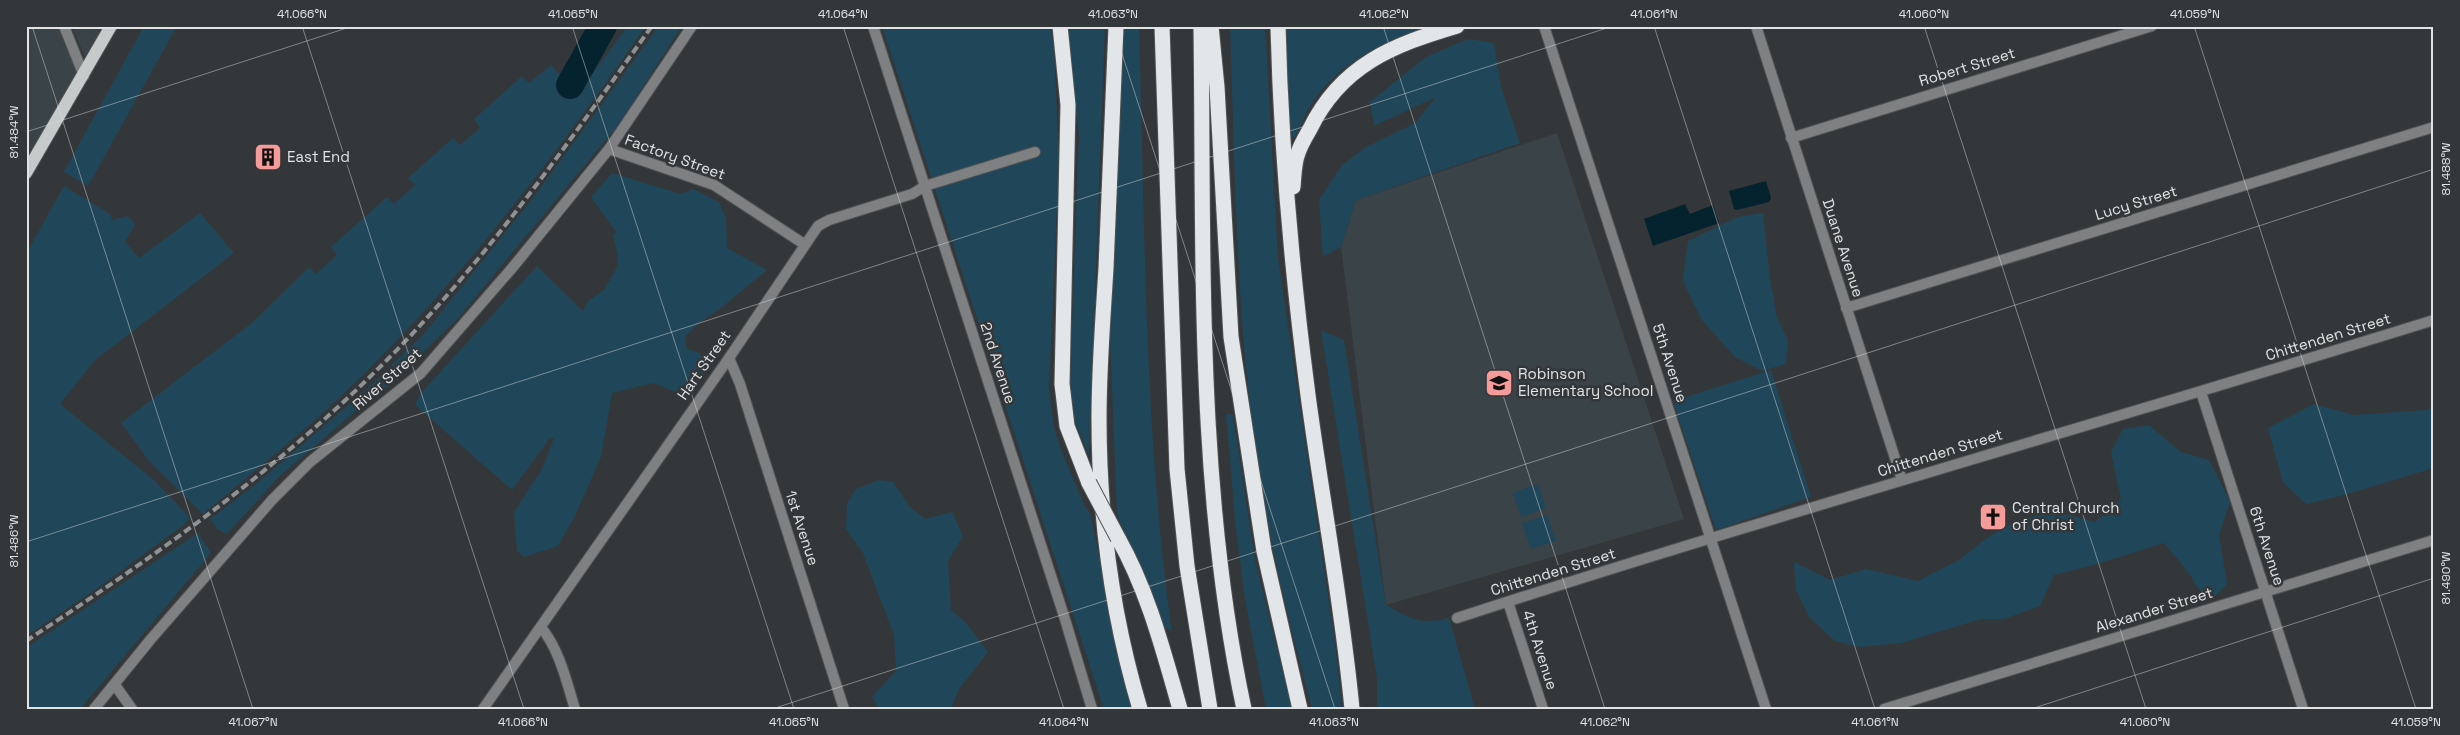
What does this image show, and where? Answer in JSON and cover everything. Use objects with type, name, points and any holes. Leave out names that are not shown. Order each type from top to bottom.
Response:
[{"type":"highway","points":[[1060,26],[1068,105],[1062,284],[1062,392],[1067,426],[1089,483],[1132,563],[1154,622],[1180,709]]},
{"type":"highway","points":[[1116,26],[1100,376],[1100,454],[1104,536],[1110,576],[1129,671],[1140,709]]},
{"type":"highway","points":[[1162,26],[1177,461],[1187,566],[1210,709]]},
{"type":"highway","points":[[1201,26],[1207,410],[1214,506],[1226,602],[1244,709]]},
{"type":"highway","points":[[1211,26],[1217,87],[1231,337],[1264,551],[1300,709]]},
{"type":"highway","points":[[1278,26],[1280,110],[1308,395],[1341,614],[1352,709]]},
{"type":"highway","points":[[1289,213],[1298,153],[1316,116],[1333,91],[1350,74],[1377,55],[1394,46],[1457,26]]},
{"type":"main road","points":[[26,174],[111,26]]},
{"type":"street","points":[[64,26],[84,76]]},
{"type":"street","name":"River Street","points":[[94,709],[151,639],[272,500],[310,462],[421,373],[513,267],[609,149],[692,26]]},
{"type":"street","name":"2nd Avenue","points":[[873,26],[926,186],[1092,709]]},
{"type":"street","name":"5th Avenue","points":[[1544,26],[1766,709]]},
{"type":"street","name":"Duane Avenue","points":[[1756,26],[1902,480]]},
{"type":"street","name":"Robert Street","points":[[1791,138],[2152,26]]},
{"type":"street","name":"Lucy Street","points":[[1846,308],[2434,127]]},
{"type":"street","name":"Factory Street","points":[[609,149],[714,185],[804,244]]},
{"type":"street","name":"Hart Street","points":[[482,709],[729,358],[804,244],[818,226],[829,220],[912,194],[926,186],[1035,152]]},
{"type":"street","name":"Chittenden Street","points":[[1457,618],[1902,480],[2201,392],[2434,320]]},
{"type":"street","name":"1st Avenue","points":[[729,358],[740,384],[844,709]]},
{"type":"street","name":"6th Avenue","points":[[2201,392],[2303,709]]},
{"type":"street","name":"Alexander Street","points":[[1884,709],[2266,590],[2434,540]]},
{"type":"street","name":"4th Avenue","points":[[1508,602],[1543,709]]},
{"type":"street","points":[[541,627],[552,640],[575,709]]},
{"type":"street","points":[[115,685],[132,709]]},
{"type":"shaded area","points":[[26,26],[61,26],[79,77],[26,166]]},
{"type":"shaded area","points":[[72,26],[104,26],[86,60]]},
{"type":"shaded area","points":[[144,26],[177,26],[88,186],[64,172]]},
{"type":"shaded area","points":[[628,26],[646,26],[548,161],[442,291],[347,391],[203,514],[150,462],[121,423],[253,322],[309,267],[316,274],[337,255],[331,247],[387,197],[394,204],[415,185],[408,178],[453,138],[460,145],[480,128],[474,119],[522,76],[529,83],[551,65],[577,94]]},
{"type":"shaded area","points":[[659,26],[682,26],[619,124],[459,317],[390,385],[371,398],[280,476],[227,534],[217,529],[210,519],[255,485],[359,396],[422,336],[533,198]]},
{"type":"shaded area","points":[[882,26],[1050,26],[1054,49],[1059,160],[1049,389],[1054,428],[1084,505],[1090,513],[1131,709],[1104,709]]},
{"type":"shaded area","points":[[1068,26],[1105,26],[1089,456],[1075,421],[1070,383],[1079,136]]},
{"type":"shaded area","points":[[1125,26],[1139,26],[1147,330],[1151,406],[1163,558],[1172,633],[1161,623],[1117,514],[1110,335],[1122,43]]},
{"type":"shaded area","points":[[1230,26],[1265,26],[1278,258],[1336,651],[1342,709],[1312,709],[1280,582],[1261,485],[1249,400],[1240,294]]},
{"type":"shaded area","points":[[1287,26],[1432,26],[1381,46],[1350,64],[1324,88],[1310,107],[1295,137],[1288,138]]},
{"type":"shaded area","points":[[1468,39],[1494,43],[1501,87],[1520,143],[1356,200],[1341,247],[1323,257],[1319,200],[1342,165],[1366,147],[1415,123],[1436,97],[1374,126],[1370,102],[1426,57]]},
{"type":"shaded area","name":"Robinson Elementary School","points":[[1557,133],[1684,519],[1386,605],[1341,247],[1356,200]]},
{"type":"shaded area","points":[[612,173],[681,194],[693,189],[719,202],[726,218],[727,248],[767,270],[721,308],[699,323],[685,337],[687,349],[700,353],[705,377],[684,395],[653,383],[612,393],[601,457],[574,518],[558,546],[524,557],[517,551],[514,512],[542,469],[554,438],[550,438],[512,490],[415,405],[421,393],[537,266],[583,311],[588,301],[604,290],[617,267],[618,256],[613,235],[616,232],[591,197]]},
{"type":"shaded area","points":[[1766,181],[1771,198],[1769,202],[1737,210],[1734,209],[1729,191]]},
{"type":"shaded area","points":[[64,186],[110,214],[112,220],[128,216],[135,224],[125,242],[139,258],[200,213],[234,253],[94,361],[60,404],[155,481],[190,518],[185,524],[99,587],[26,636],[26,254]]},
{"type":"shaded area","points":[[1685,204],[1690,214],[1713,205],[1719,223],[1653,246],[1644,219]]},
{"type":"shaded area","points":[[1763,213],[1770,278],[1777,318],[1788,340],[1786,364],[1763,371],[1735,357],[1701,319],[1683,281],[1688,241],[1737,217]]},
{"type":"shaded area","points":[[1321,330],[1344,340],[1386,605],[1402,614],[1423,621],[1449,618],[1475,709],[1377,709],[1377,678]]},
{"type":"shaded area","points":[[1771,370],[1811,497],[1716,530],[1673,401]]},
{"type":"shaded area","points":[[2314,404],[2354,415],[2426,410],[2434,406],[2434,468],[2344,495],[2306,504],[2283,482],[2268,428]]},
{"type":"shaded area","points":[[1226,414],[1233,415],[1255,560],[1292,709],[1266,709],[1245,599],[1236,530]]},
{"type":"shaded area","points":[[2149,425],[2181,452],[2209,460],[2230,502],[2219,535],[2227,584],[2216,596],[2202,594],[2186,569],[2164,543],[2094,565],[2054,575],[2040,606],[2004,619],[1981,619],[1901,643],[1860,647],[1835,641],[1809,617],[1796,590],[1794,562],[1830,580],[1866,569],[1918,581],[1959,560],[1984,540],[2015,521],[2053,511],[2095,522],[2121,499],[2111,452],[2123,429]]},
{"type":"shaded area","points":[[879,480],[893,482],[910,507],[925,519],[952,512],[963,536],[948,561],[951,610],[966,623],[988,652],[959,689],[951,709],[879,709],[872,697],[896,671],[894,635],[863,553],[846,529],[847,504],[856,489]]},
{"type":"shaded area","points":[[1538,484],[1546,508],[1521,517],[1513,493]]},
{"type":"shaded area","points":[[1547,515],[1556,541],[1531,549],[1522,523]]},
{"type":"shaded area","points":[[198,533],[211,553],[80,709],[26,709],[26,648]]},
{"type":"waterway","points":[[570,85],[603,26]]},
{"type":"railway","points":[[26,641],[167,545],[257,477],[343,403],[384,363],[457,284],[525,200],[652,26]]},
{"type":"place","name":"East End","points":[[268,157]]},
{"type":"place","name":"Robinson Elementary School","points":[[1499,383]]},
{"type":"place","name":"Central Church of Christ","points":[[1993,517]]}]
